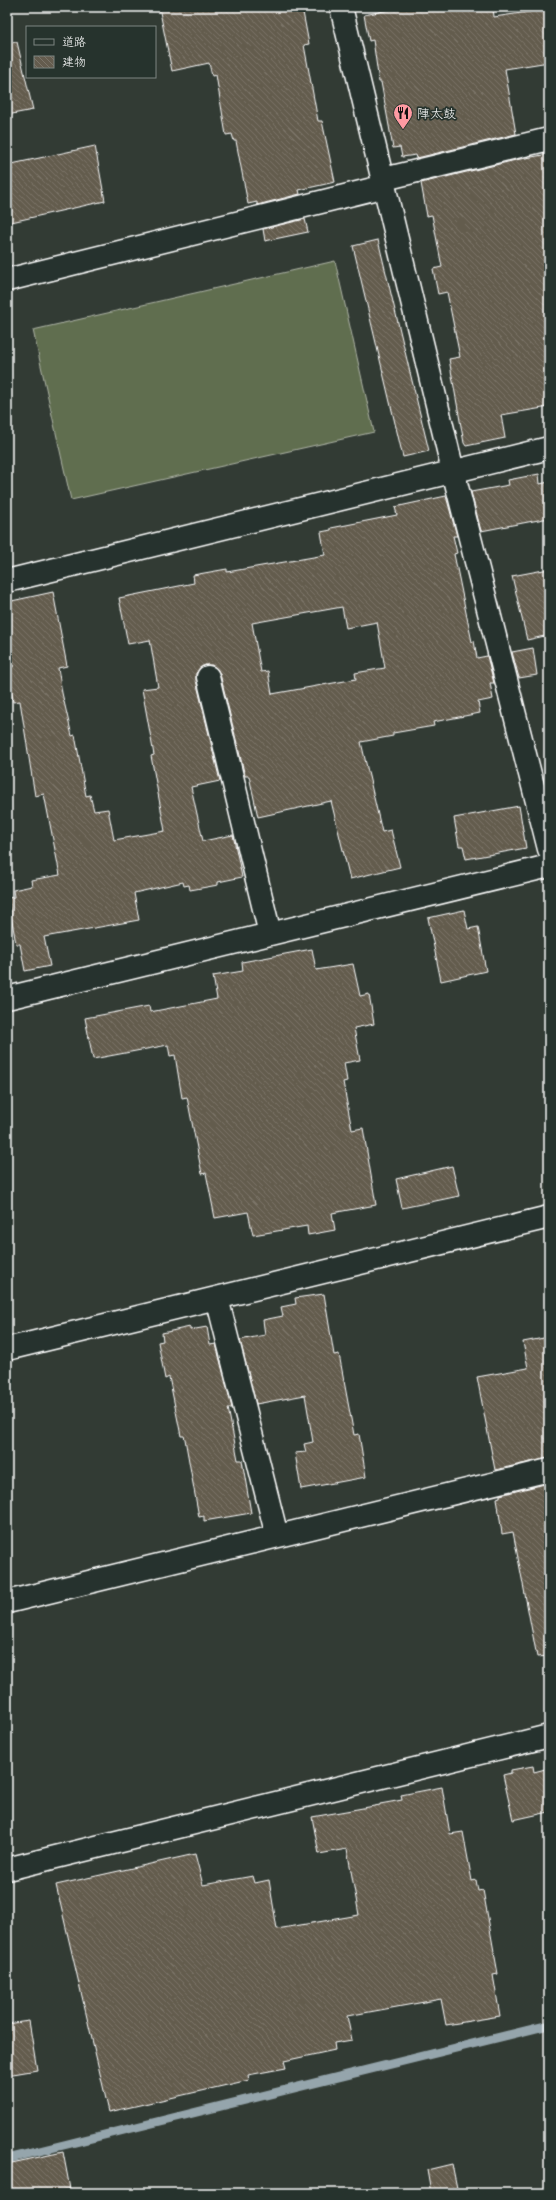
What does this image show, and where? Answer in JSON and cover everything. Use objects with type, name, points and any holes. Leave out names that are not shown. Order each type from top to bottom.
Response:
[{"type":"street","points":[[341,7],[453,471],[549,849]]},
{"type":"street","points":[[7,280],[549,139]]},
{"type":"street","points":[[7,581],[549,448]]},
{"type":"street","points":[[208,677],[270,934]]},
{"type":"street","points":[[7,998],[549,866]]},
{"type":"street","points":[[7,1349],[549,1217]]},
{"type":"street","points":[[217,1298],[276,1536]]},
{"type":"street","points":[[7,1602],[549,1470]]},
{"type":"street","points":[[7,1869],[549,1736]]},
{"type":"green space","points":[[335,261],[374,432],[71,500],[33,330]]},
{"type":"building","points":[[159,7],[302,7],[309,44],[304,45],[318,121],[322,121],[335,182],[299,190],[300,194],[257,205],[257,202],[248,204],[236,141],[234,141],[232,134],[226,135],[216,75],[212,76],[209,63],[172,71]]},
{"type":"building","points":[[389,7],[493,7],[494,17],[549,9],[549,62],[505,69],[516,134],[417,158],[416,155],[402,157],[400,147],[393,148],[381,82],[379,82],[373,40],[369,41],[364,15],[389,10]]},
{"type":"building","points":[[17,42],[33,110],[7,115],[7,43]]},
{"type":"building","points":[[95,146],[105,201],[7,223],[7,165]]},
{"type":"building","points":[[549,154],[549,407],[501,415],[505,438],[466,446],[464,443],[449,359],[460,357],[447,292],[438,294],[433,269],[442,267],[432,215],[427,216],[421,183],[520,159]]},
{"type":"building","points":[[305,219],[308,232],[265,241],[263,229]]},
{"type":"building","points":[[378,240],[429,451],[403,457],[353,246]]},
{"type":"building","points":[[539,474],[540,484],[549,482],[549,518],[481,531],[471,492],[509,485],[508,480]]},
{"type":"building","points":[[446,496],[457,536],[453,536],[457,553],[454,554],[472,642],[474,641],[477,658],[487,656],[494,683],[490,683],[493,699],[478,702],[480,713],[433,722],[434,726],[393,733],[393,736],[361,742],[382,832],[391,830],[400,867],[350,879],[331,801],[258,817],[249,776],[245,776],[220,674],[212,665],[205,665],[196,673],[196,680],[220,781],[191,787],[203,841],[233,835],[242,877],[218,882],[218,885],[190,890],[189,885],[184,886],[183,882],[134,893],[139,920],[44,937],[50,966],[25,971],[20,944],[16,944],[8,898],[14,897],[13,890],[32,886],[31,880],[60,875],[44,794],[35,796],[20,701],[13,702],[7,667],[14,666],[7,632],[7,602],[53,592],[67,666],[58,668],[62,693],[72,736],[75,735],[86,796],[90,795],[94,811],[108,809],[114,840],[165,831],[151,756],[154,755],[142,689],[158,687],[150,640],[128,644],[119,598],[194,583],[193,575],[227,569],[227,572],[325,555],[321,532],[331,530],[331,528],[397,515],[395,507]],"holes":[[[342,607],[346,628],[377,622],[385,668],[355,673],[356,679],[272,694],[268,671],[261,672],[252,623]]]},
{"type":"building","points":[[549,569],[549,635],[527,640],[512,576]]},
{"type":"building","points":[[533,648],[537,675],[519,678],[512,652]]},
{"type":"building","points":[[519,806],[526,848],[466,859],[463,846],[459,846],[454,818]]},
{"type":"building","points":[[464,910],[468,929],[478,927],[486,971],[441,981],[428,918]]},
{"type":"building","points":[[312,949],[316,970],[353,964],[360,996],[369,994],[374,1024],[354,1028],[360,1060],[344,1063],[347,1081],[343,1082],[352,1130],[363,1128],[376,1205],[332,1213],[335,1230],[308,1235],[307,1226],[253,1235],[248,1212],[215,1218],[206,1173],[202,1174],[187,1097],[182,1098],[175,1055],[170,1056],[168,1045],[93,1059],[85,1018],[149,1006],[150,1012],[217,999],[213,976],[243,971],[242,962]]},
{"type":"building","points":[[452,1166],[459,1196],[402,1208],[396,1179]]},
{"type":"building","points":[[324,1294],[334,1355],[339,1354],[354,1435],[359,1434],[366,1477],[301,1489],[295,1453],[306,1452],[304,1444],[313,1442],[305,1395],[256,1404],[240,1340],[265,1335],[263,1320],[283,1316],[281,1307],[296,1304],[295,1298]]},
{"type":"building","points":[[190,1327],[190,1330],[207,1327],[210,1345],[216,1344],[232,1408],[228,1408],[238,1460],[242,1460],[251,1513],[204,1521],[204,1516],[199,1517],[185,1439],[184,1436],[181,1436],[169,1377],[165,1379],[158,1342],[163,1341],[162,1333]]},
{"type":"building","points":[[549,1337],[549,1458],[495,1470],[477,1377],[528,1368],[523,1342]]},
{"type":"building","points":[[549,1483],[549,1656],[537,1657],[513,1532],[502,1534],[497,1498],[500,1497],[500,1495]]},
{"type":"building","points":[[533,1766],[534,1772],[549,1768],[549,1812],[513,1820],[503,1775],[511,1773],[511,1770]]},
{"type":"building","points":[[442,1787],[450,1834],[463,1832],[472,1881],[476,1880],[478,1891],[483,1890],[498,1974],[493,1975],[500,2016],[446,2025],[441,1999],[347,2016],[352,2040],[334,2043],[335,2050],[284,2061],[286,2068],[248,2075],[249,2080],[109,2112],[56,1885],[195,1854],[203,1885],[253,1876],[255,1883],[269,1880],[277,1929],[359,1915],[347,1849],[319,1854],[312,1817],[402,1800],[401,1795]]},
{"type":"building","points":[[29,2021],[37,2070],[7,2075],[7,2024]]},
{"type":"building","points":[[63,2152],[70,2189],[49,2193],[7,2193],[7,2164]]},
{"type":"building","points":[[452,2164],[458,2193],[431,2193],[427,2170]]},
{"type":"waterway","points":[[7,2159],[549,2025]]},
{"type":"place","name":"陣太鼓","points":[[403,130]]}]
